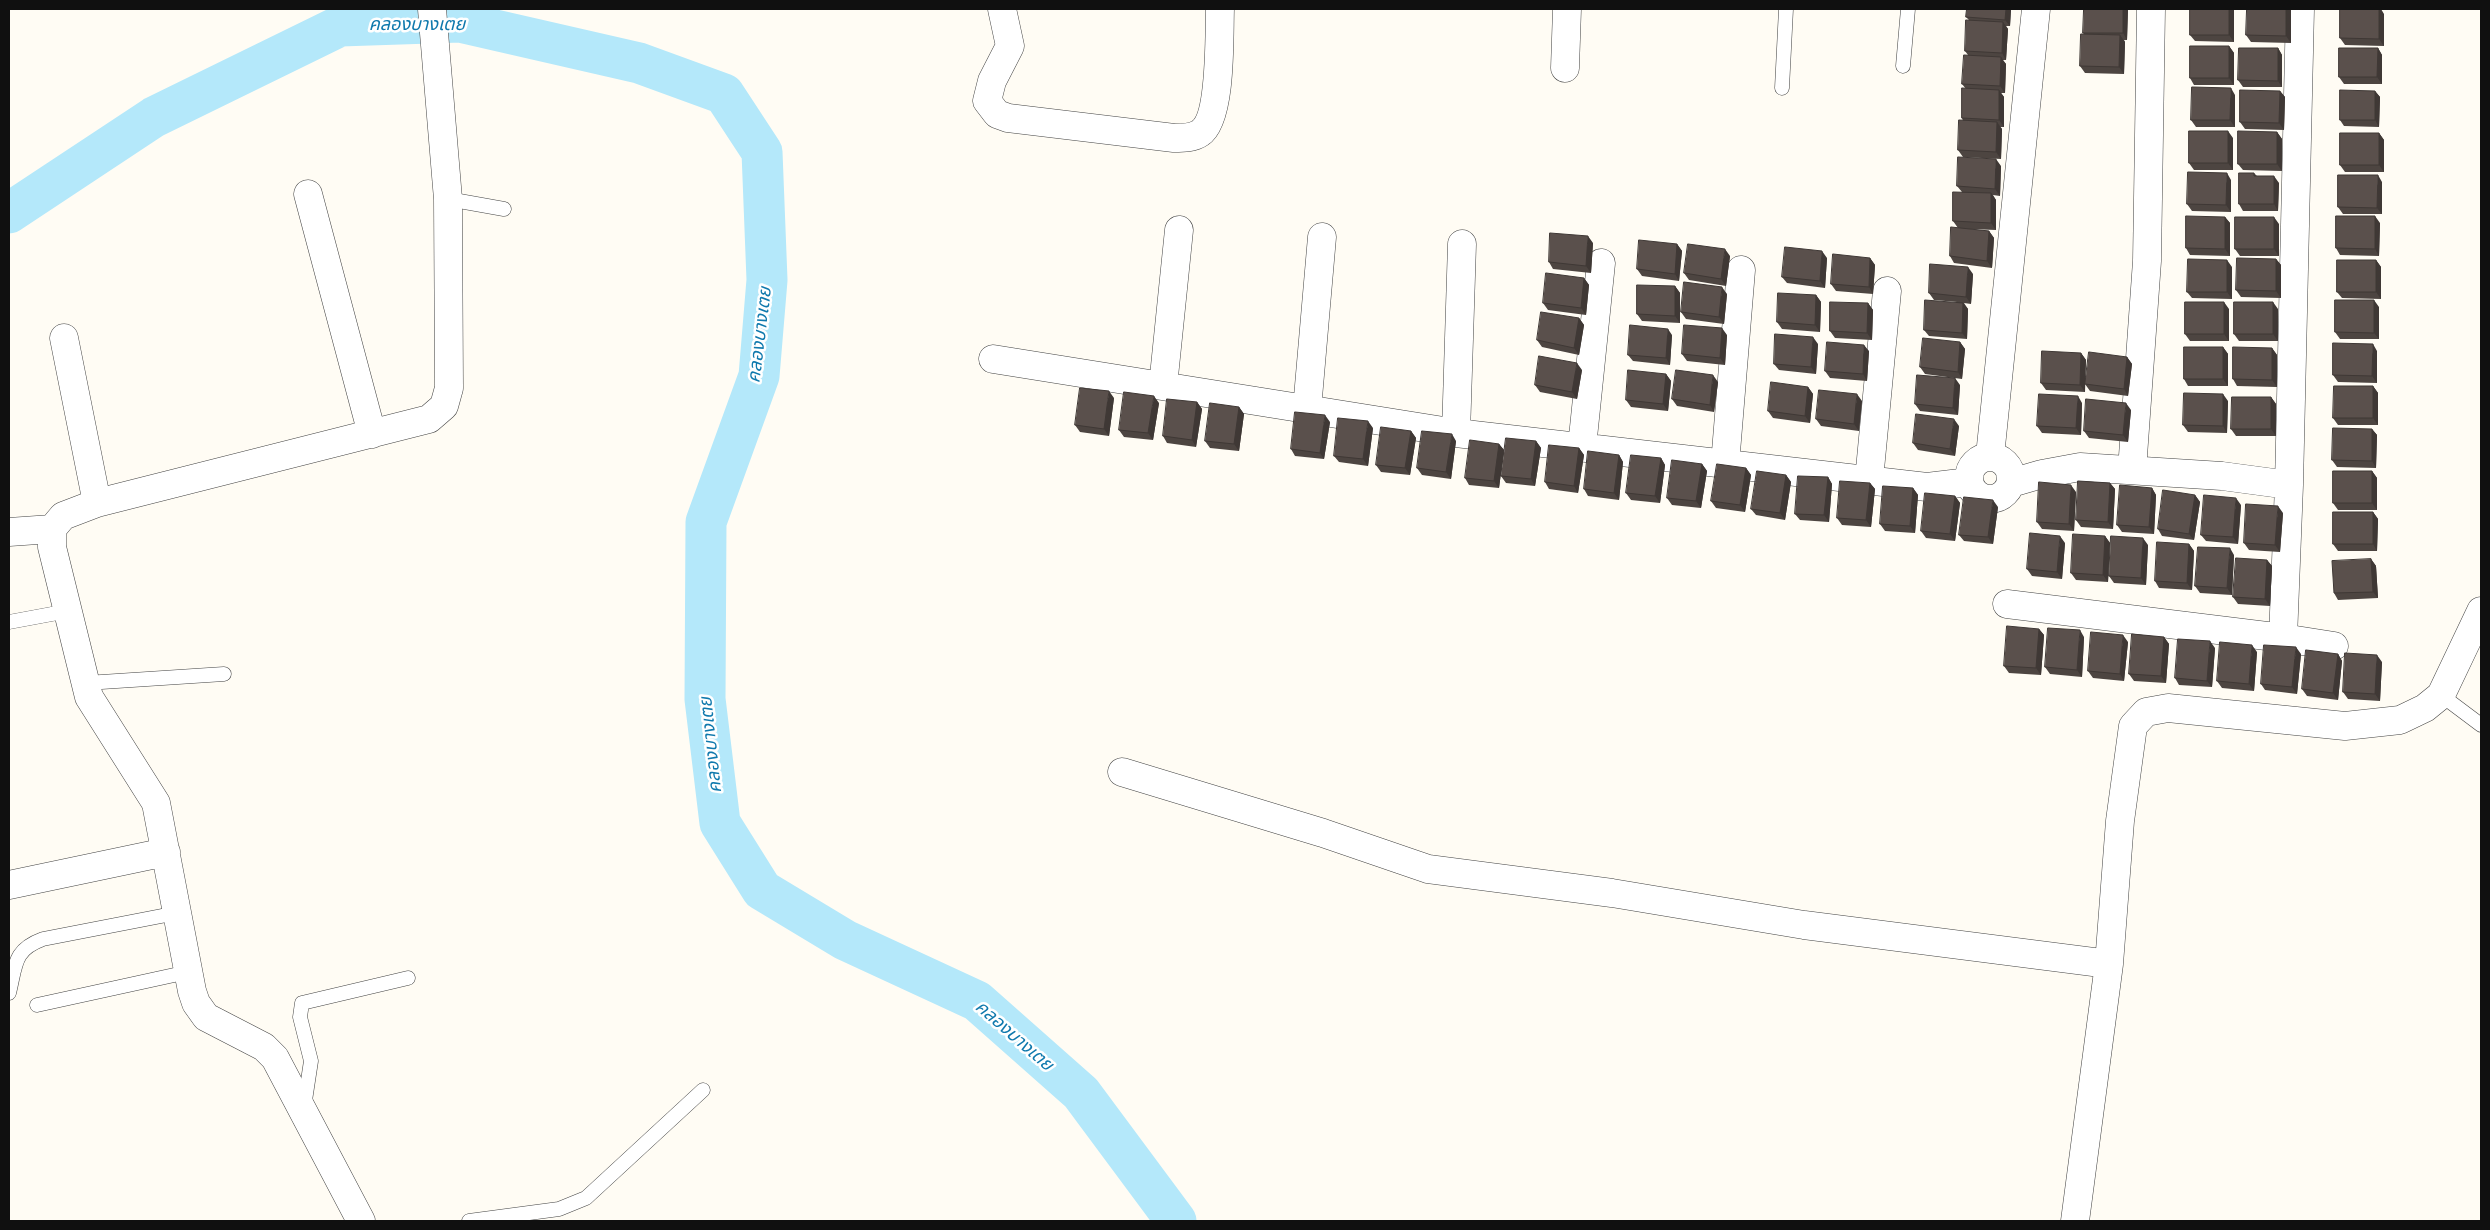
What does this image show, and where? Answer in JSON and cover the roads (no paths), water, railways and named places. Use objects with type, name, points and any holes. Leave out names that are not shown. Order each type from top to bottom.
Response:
[{"type":"street","points":[[361,1221],[283,1070],[264,1047],[206,1017],[196,1003],[188,972],[156,803],[89,697],[52,547],[52,529],[63,516],[97,503],[429,419],[444,406],[449,388],[448,199],[436,78],[432,9]]},
{"type":"street","points":[[1002,9],[1010,46],[992,81],[986,101],[997,114],[1008,118],[1174,138],[1190,137],[1201,132],[1209,123],[1214,106],[1219,57],[1220,9]]},
{"type":"street","points":[[1565,68],[1567,9]]},
{"type":"street","points":[[1990,456],[2036,9]]},
{"type":"street","points":[[2132,470],[2147,261],[2152,9]]},
{"type":"street","points":[[2283,638],[2289,485],[2300,9]]},
{"type":"street","points":[[308,194],[372,434]]},
{"type":"street","points":[[1163,386],[1179,230]]},
{"type":"street","points":[[1306,409],[1322,237]]},
{"type":"street","points":[[1456,433],[1462,244]]},
{"type":"street","points":[[1582,447],[1601,263]]},
{"type":"street","points":[[1725,464],[1741,270]]},
{"type":"street","points":[[1869,480],[1888,291]]},
{"type":"street","points":[[64,338],[97,503]]},
{"type":"street","points":[[993,359],[1456,433],[1927,486],[1969,482]]},
{"type":"street","points":[[1990,456],[1999,458],[2007,464],[2011,473],[2011,483],[2007,491],[1999,497],[1990,499],[1980,497],[1973,491],[1969,482],[1969,472],[1973,464],[1980,458],[1990,456]]},
{"type":"street","points":[[2011,483],[2080,467],[2222,476],[2289,485]]},
{"type":"street","points":[[9,532],[52,529]]},
{"type":"street","points":[[2006,604],[2334,646]]},
{"type":"street","points":[[2075,1221],[2110,964],[2120,821],[2133,726],[2146,712],[2168,708],[2345,726],[2400,720],[2425,708],[2441,694],[2481,611]]},
{"type":"street","points":[[1122,772],[1323,832],[1428,869],[1612,893],[1804,924],[2110,964]]},
{"type":"street","points":[[9,885],[166,852]]},
{"type":"lane","points":[[1782,88],[1786,9]]},
{"type":"lane","points":[[1903,66],[1908,9]]},
{"type":"lane","points":[[448,199],[504,209]]},
{"type":"lane","points":[[9,622],[68,612]]},
{"type":"lane","points":[[86,683],[224,674]]},
{"type":"lane","points":[[2441,694],[2481,725]]},
{"type":"lane","points":[[9,993],[18,957],[24,948],[30,944],[43,938],[177,913]]},
{"type":"lane","points":[[37,1004],[188,972]]},
{"type":"lane","points":[[304,1110],[311,1061],[300,1017],[302,1003],[408,978]]},
{"type":"lane","points":[[469,1221],[559,1209],[586,1198],[703,1090]]},
{"type":"waterway","name":"คลองบางเตย","points":[[9,213],[154,117],[340,26],[460,22],[639,63],[724,94],[762,152],[767,280],[759,376],[706,522],[705,699],[720,823],[762,890],[845,940],[977,1001],[1081,1093],[1176,1221]]}]
